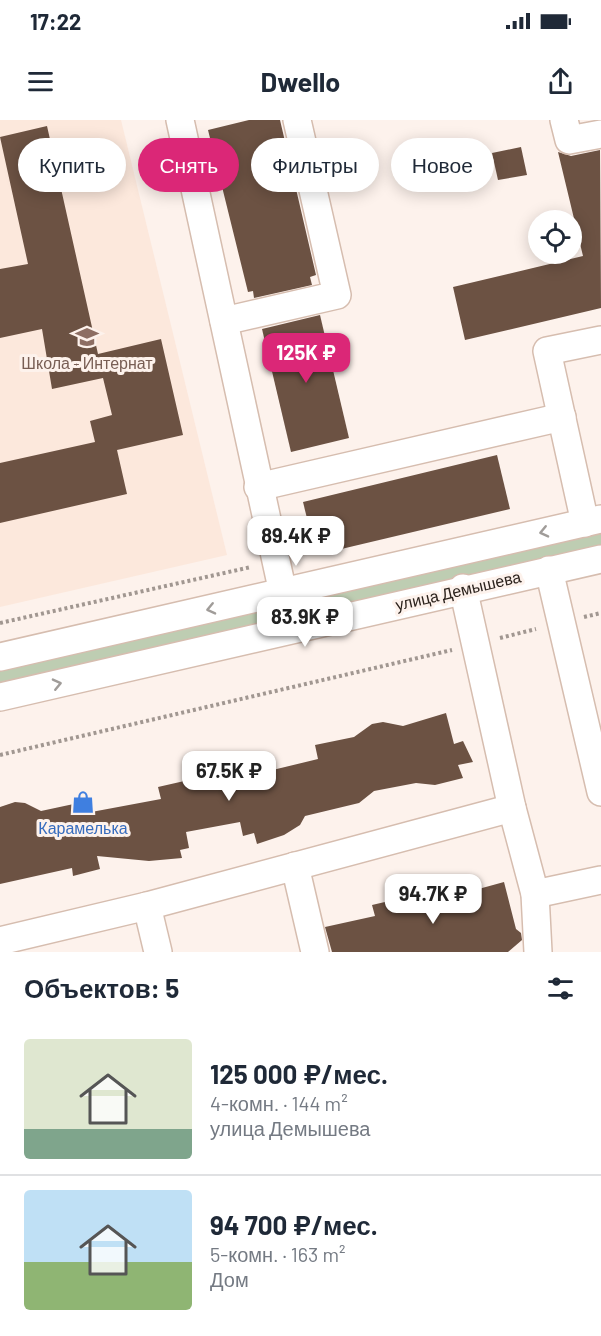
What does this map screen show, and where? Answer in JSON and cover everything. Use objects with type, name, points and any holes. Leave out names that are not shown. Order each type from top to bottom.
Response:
[{"type":"street","points":[[180,120],[258,487],[283,593]]},
{"type":"street","points":[[224,321],[337,295],[297,120]]},
{"type":"street","points":[[564,120],[569,140],[601,134]]},
{"type":"street","points":[[0,657],[593,521],[562,417],[547,351],[601,340]]},
{"type":"street","points":[[258,487],[562,417]]},
{"type":"street","name":"улица Демышева","points":[[0,697],[462,588],[601,559]]},
{"type":"street","points":[[549,570],[601,792]]},
{"type":"street","points":[[462,588],[512,808],[535,894],[538,952]]},
{"type":"street","points":[[0,941],[147,906],[512,808]]},
{"type":"street","points":[[295,866],[315,952]]},
{"type":"street","points":[[535,894],[601,880]]},
{"type":"street","points":[[147,906],[158,952]]},
{"type":"path","points":[[0,623],[276,561]]},
{"type":"path","points":[[0,755],[475,644]]},
{"type":"shaded area","name":"Школа - Интернат","points":[[0,120],[121,120],[125,138],[18,138],[18,192],[126,192],[126,141],[227,555],[0,607]]},
{"type":"green space","points":[[601,532],[601,546],[0,685],[0,670]]},
{"type":"building","points":[[249,120],[280,120],[284,138],[251,138],[251,192],[297,192],[316,275],[310,277],[312,285],[254,298],[253,291],[248,292],[223,192],[239,192],[239,138],[210,138],[208,130]]},
{"type":"building","points":[[47,126],[50,138],[18,138],[18,192],[62,192],[98,354],[161,339],[183,435],[117,450],[127,494],[0,523],[0,463],[95,442],[90,421],[112,415],[103,378],[52,389],[42,329],[0,338],[0,269],[28,264],[0,137]]},
{"type":"building","points":[[521,147],[527,175],[498,180],[494,153]]},
{"type":"building","points":[[600,150],[601,308],[465,340],[453,287],[549,264],[582,264],[582,210],[572,210],[558,152],[571,156]]},
{"type":"building","points":[[320,315],[349,438],[291,452],[262,329]]},
{"type":"building","points":[[497,455],[510,509],[316,555],[303,502]]},
{"type":"building","points":[[446,713],[454,744],[463,741],[473,762],[458,765],[463,778],[435,785],[416,783],[374,791],[359,803],[305,816],[300,825],[284,835],[257,844],[254,833],[243,836],[240,822],[186,832],[189,848],[180,850],[182,858],[149,861],[97,856],[100,869],[73,876],[72,868],[0,884],[0,807],[15,802],[25,803],[41,811],[83,802],[86,813],[161,799],[158,787],[237,769],[240,778],[318,759],[315,745],[354,737],[372,724],[383,722],[403,726]]},
{"type":"building","points":[[504,882],[516,929],[521,933],[522,940],[508,952],[332,952],[325,927],[375,916],[372,905],[449,887],[453,896]]},
{"type":"place","name":"Школа - Интернат","points":[[87,337]]},
{"type":"place","name":"Карамелька","points":[[83,802]]}]
